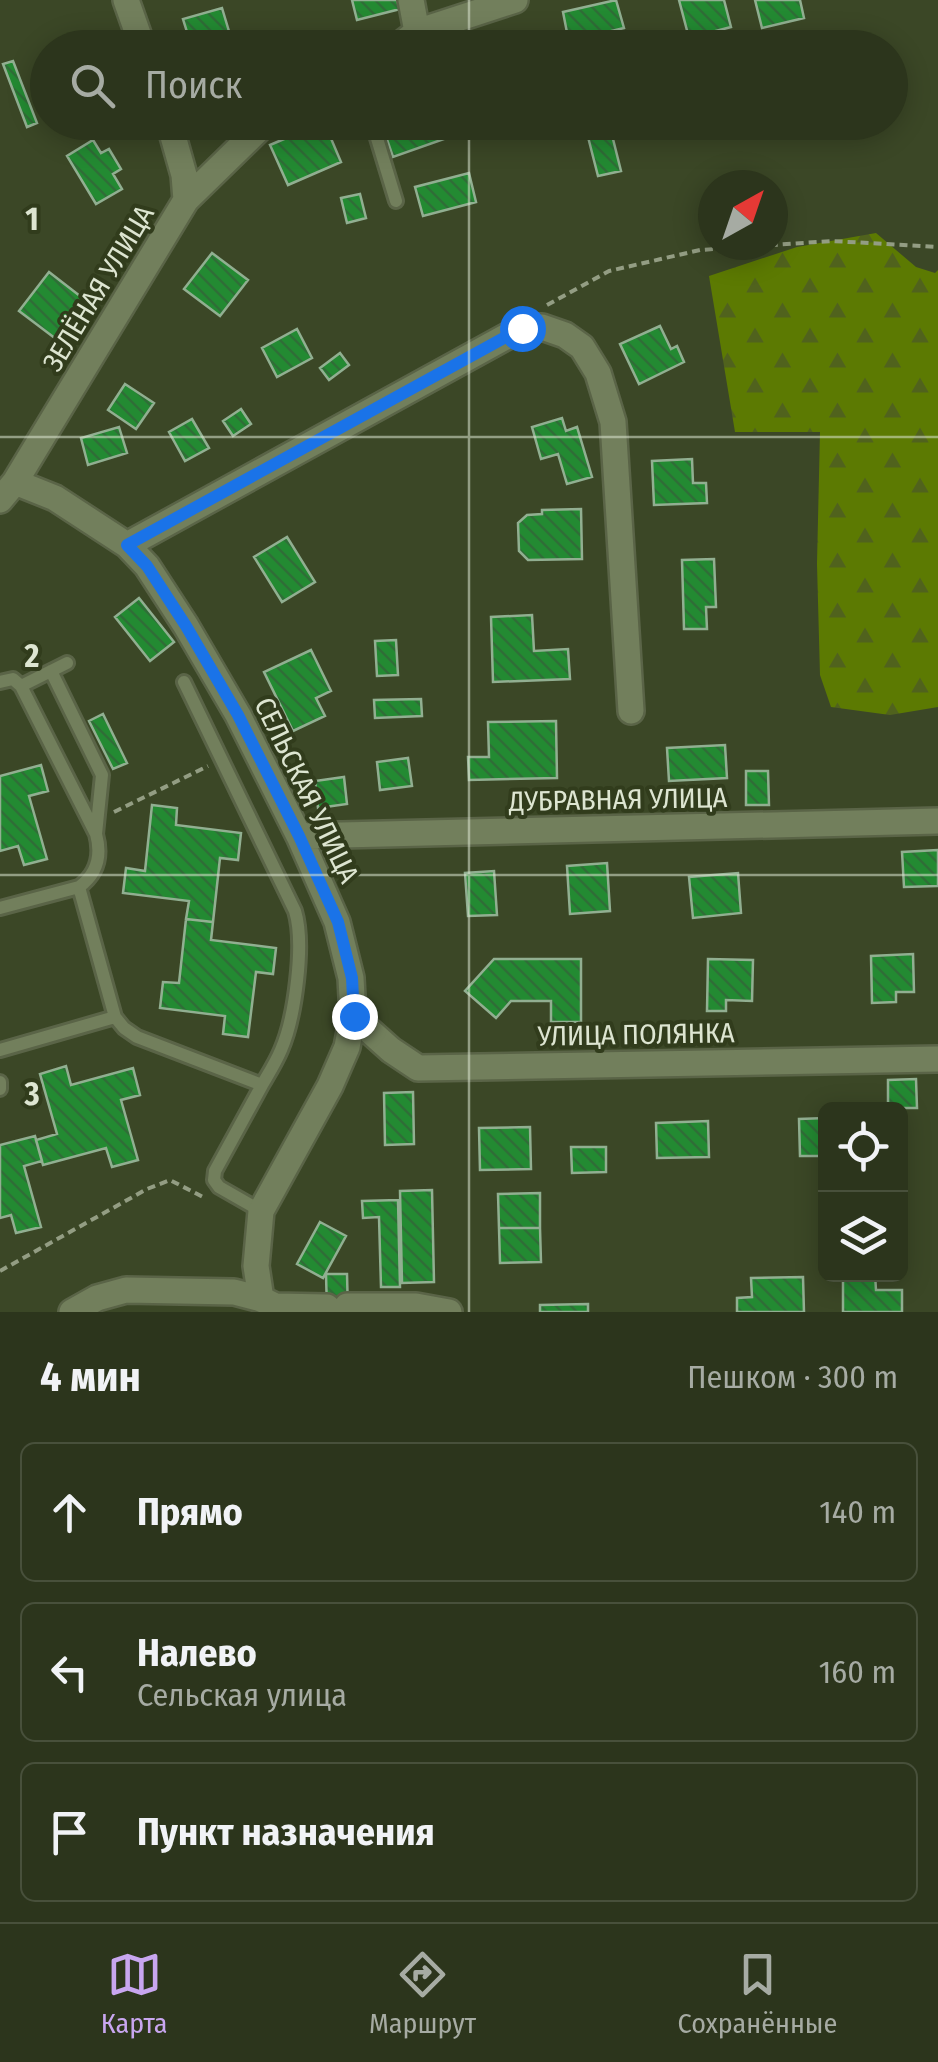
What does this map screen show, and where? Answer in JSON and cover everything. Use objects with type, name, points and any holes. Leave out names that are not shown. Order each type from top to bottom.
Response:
[{"type":"street","points":[[126,0],[137,30]]},
{"type":"street","points":[[407,30],[411,0]]},
{"type":"street","points":[[434,30],[516,0]]},
{"type":"street","points":[[174,140],[184,174],[186,200]]},
{"type":"street","name":"ЗЕЛЁНАЯ УЛИЦА","points":[[8,491],[186,200],[248,140]]},
{"type":"street","points":[[127,545],[522,328],[542,327],[582,347],[598,373],[613,422],[632,711]]},
{"type":"street","name":"СЕЛЬСКАЯ УЛИЦА","points":[[8,491],[55,498],[127,545],[147,566],[238,715],[338,922],[352,978],[354,1016],[347,1047],[330,1086],[261,1211],[256,1266],[271,1306]]},
{"type":"street","name":"ДУБРАВНАЯ УЛИЦА","points":[[299,836],[938,822]]},
{"type":"street","name":"УЛИЦА ПОЛЯНКА","points":[[354,1016],[391,1050],[418,1068],[938,1059]]},
{"type":"street","points":[[72,1312],[97,1298],[126,1290],[234,1292],[271,1306],[416,1306],[449,1312]]},
{"type":"lane","points":[[377,140],[396,201]]},
{"type":"lane","points":[[21,686],[67,663]]},
{"type":"lane","points":[[0,908],[78,887],[95,870],[102,775],[51,671]]},
{"type":"lane","points":[[0,682],[13,679],[21,686],[97,827]]},
{"type":"lane","points":[[184,682],[299,925],[298,971],[283,1048],[215,1171],[218,1187],[261,1211]]},
{"type":"lane","points":[[78,887],[115,1017],[124,1028],[262,1085]]},
{"type":"lane","points":[[0,1050],[115,1017]]},
{"type":"path","points":[[522,328],[535,311],[609,271],[700,250],[832,241],[938,247]]},
{"type":"path","points":[[97,827],[222,759]]},
{"type":"path","points":[[0,1272],[147,1189],[170,1180],[210,1201],[218,1187]]},
{"type":"green space","points":[[876,233],[916,267],[935,273],[938,270],[938,707],[890,715],[831,707],[820,675],[820,432],[735,432],[709,276],[758,260],[788,260],[788,250]]},
{"type":"building","points":[[352,0],[397,0],[400,9],[357,20]]},
{"type":"building","points":[[616,0],[624,28],[566,30],[563,12]]},
{"type":"building","points":[[679,0],[724,0],[731,27],[687,30]]},
{"type":"building","points":[[755,0],[800,0],[804,18],[762,28]]},
{"type":"building","points":[[222,8],[229,30],[186,30],[183,19]]},
{"type":"building","points":[[13,61],[30,105],[30,126],[27,127],[3,64]]},
{"type":"building","points":[[93,140],[101,153],[109,149],[121,169],[113,174],[122,189],[96,204],[67,156]]},
{"type":"building","points":[[282,140],[332,140],[341,162],[288,185],[270,145]]},
{"type":"building","points":[[387,140],[441,140],[393,157]]},
{"type":"building","points":[[589,140],[613,140],[621,171],[598,176]]},
{"type":"building","points":[[469,173],[476,202],[423,216],[415,187]]},
{"type":"building","points":[[360,194],[366,218],[347,223],[341,198]]},
{"type":"building","points":[[212,253],[248,280],[220,316],[184,289]]},
{"type":"building","points":[[49,272],[89,303],[60,342],[19,311]]},
{"type":"building","points":[[660,326],[671,349],[677,346],[684,362],[639,384],[620,344]]},
{"type":"building","points":[[297,329],[312,358],[277,377],[262,348]]},
{"type":"building","points":[[340,353],[349,365],[329,380],[320,368]]},
{"type":"building","points":[[125,384],[154,403],[136,429],[108,410]]},
{"type":"building","points":[[241,409],[251,424],[233,436],[223,421]]},
{"type":"building","points":[[562,418],[566,431],[577,427],[592,477],[567,484],[558,454],[541,459],[532,427]]},
{"type":"building","points":[[192,419],[209,448],[185,461],[169,432]]},
{"type":"building","points":[[119,427],[127,453],[88,465],[81,438]]},
{"type":"building","points":[[692,459],[693,483],[706,483],[707,503],[654,505],[652,461]]},
{"type":"building","points":[[581,509],[582,559],[528,560],[519,551],[518,523],[527,515],[542,514],[542,510]]},
{"type":"building","points":[[287,537],[315,582],[282,602],[254,557]]},
{"type":"building","points":[[714,559],[716,607],[706,607],[707,629],[684,629],[682,560]]},
{"type":"building","points":[[139,598],[174,642],[150,661],[115,617]]},
{"type":"building","points":[[532,615],[534,651],[568,649],[570,679],[493,682],[491,617]]},
{"type":"building","points":[[396,640],[398,675],[377,676],[375,641]]},
{"type":"building","points":[[311,650],[331,691],[316,698],[325,716],[293,731],[264,672]]},
{"type":"building","points":[[421,699],[422,716],[375,718],[374,700]]},
{"type":"building","points":[[103,714],[127,763],[113,769],[89,721]]},
{"type":"building","points":[[556,721],[557,778],[469,780],[468,757],[489,757],[488,722]]},
{"type":"building","points":[[725,745],[727,778],[669,781],[667,748]]},
{"type":"building","points":[[408,758],[412,786],[380,790],[377,762]]},
{"type":"building","points":[[41,765],[48,791],[29,796],[47,859],[24,865],[18,846],[0,851],[0,776]]},
{"type":"building","points":[[746,771],[768,771],[769,805],[746,805]]},
{"type":"building","points":[[344,777],[347,804],[318,808],[315,781]]},
{"type":"building","points":[[152,805],[177,808],[176,825],[241,833],[238,860],[220,858],[213,922],[186,919],[189,901],[123,893],[126,868],[145,871]]},
{"type":"building","points":[[938,850],[938,886],[904,887],[902,852]]},
{"type":"building","points":[[607,863],[610,911],[570,914],[567,866]]},
{"type":"building","points":[[494,871],[497,915],[468,916],[465,873]]},
{"type":"building","points":[[738,873],[741,913],[693,918],[689,877]]},
{"type":"building","points":[[186,919],[213,922],[211,940],[276,948],[273,974],[256,972],[248,1037],[223,1034],[225,1016],[160,1008],[163,982],[179,983]]},
{"type":"building","points":[[913,954],[914,992],[896,992],[896,1002],[872,1003],[871,956]]},
{"type":"building","points":[[494,959],[581,959],[581,1022],[551,1022],[551,1001],[511,1001],[496,1018],[465,991]]},
{"type":"building","points":[[708,959],[753,960],[752,1001],[726,1000],[726,1011],[707,1011]]},
{"type":"building","points":[[66,1066],[71,1085],[133,1068],[140,1095],[121,1100],[138,1160],[112,1167],[106,1148],[43,1165],[36,1140],[57,1134],[40,1074]]},
{"type":"building","points":[[916,1079],[917,1108],[908,1108],[908,1102],[888,1102],[888,1080]]},
{"type":"building","points":[[413,1092],[414,1144],[385,1145],[384,1093]]},
{"type":"building","points":[[818,1118],[818,1156],[800,1156],[799,1119]]},
{"type":"building","points":[[708,1121],[709,1157],[657,1158],[656,1123]]},
{"type":"building","points":[[530,1127],[531,1169],[480,1170],[479,1128]]},
{"type":"building","points":[[35,1136],[42,1161],[24,1166],[41,1227],[16,1233],[11,1215],[0,1218],[0,1145]]},
{"type":"building","points":[[571,1147],[606,1147],[606,1172],[572,1173]]},
{"type":"building","points":[[432,1190],[434,1282],[402,1283],[400,1191]]},
{"type":"building","points":[[540,1193],[540,1228],[499,1228],[498,1194]]},
{"type":"building","points":[[398,1200],[400,1287],[381,1287],[379,1217],[363,1218],[362,1201]]},
{"type":"building","points":[[320,1222],[346,1236],[323,1278],[297,1264]]},
{"type":"building","points":[[499,1228],[540,1228],[541,1262],[500,1263]]},
{"type":"building","points":[[326,1274],[347,1274],[348,1312],[327,1312]]},
{"type":"building","points":[[803,1277],[804,1312],[737,1312],[737,1298],[752,1297],[751,1278]]},
{"type":"building","points":[[843,1282],[876,1282],[876,1290],[902,1290],[902,1312],[843,1312]]},
{"type":"building","points":[[588,1304],[588,1312],[540,1312],[540,1305]]},
{"type":"route","points":[[354,1016],[352,978],[338,922],[299,836],[238,715],[186,626],[147,566],[127,545],[522,328]]}]
